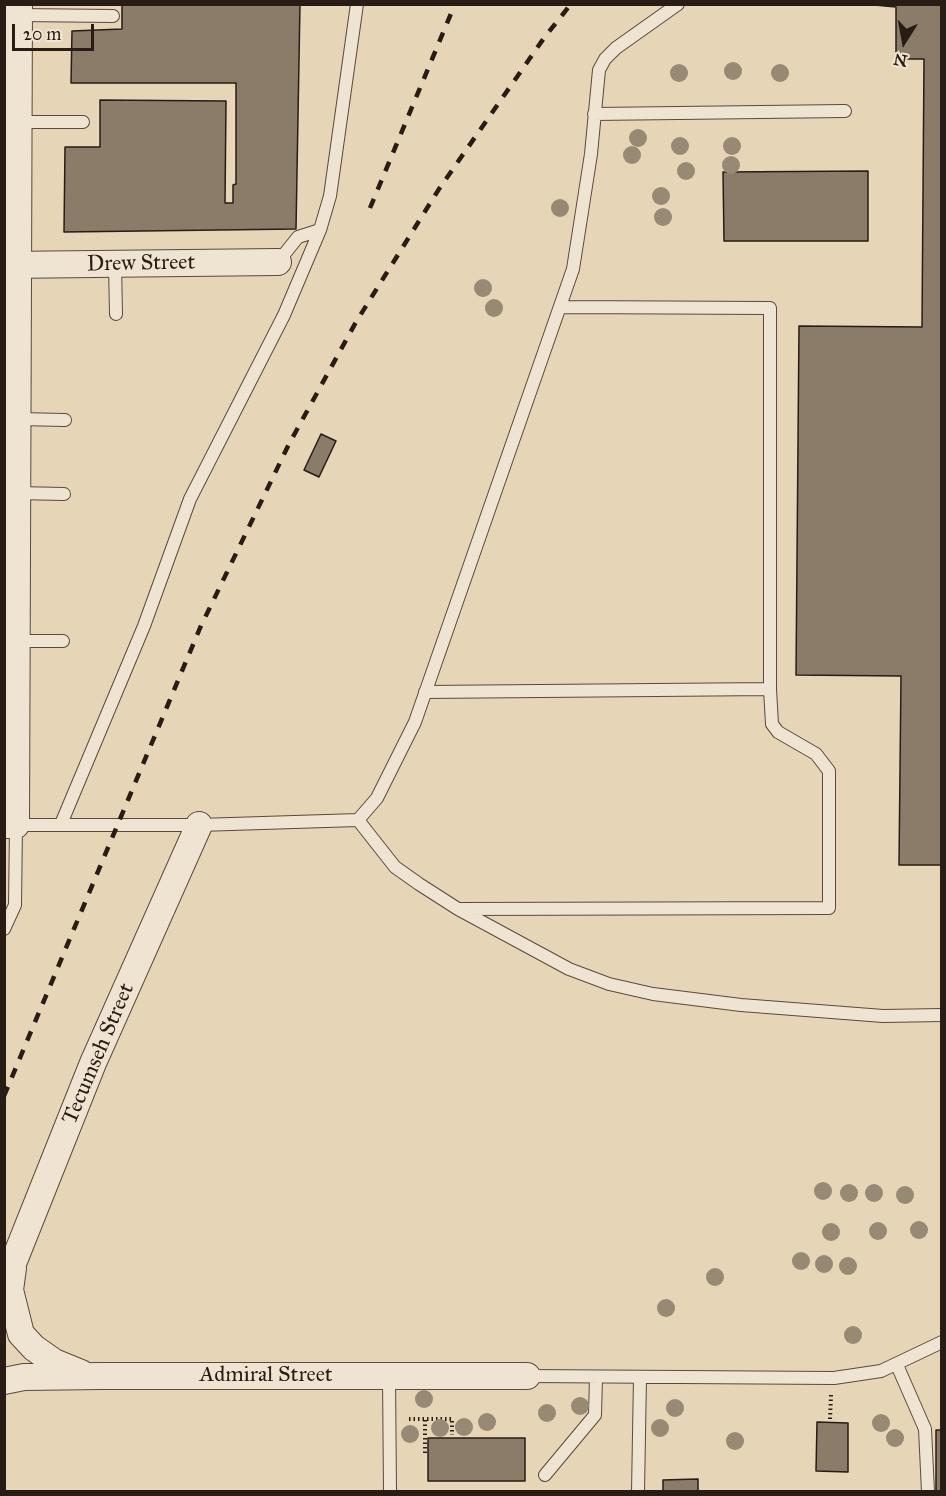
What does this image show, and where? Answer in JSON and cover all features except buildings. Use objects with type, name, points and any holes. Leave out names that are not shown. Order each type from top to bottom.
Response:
[{"type":"street","points":[[8,830],[17,641],[18,419],[11,265],[18,122],[19,10]]},
{"type":"street","name":"Drew Street","points":[[11,265],[278,262]]},
{"type":"street","name":"Tecumseh Street","points":[[101,1376],[76,1372],[54,1362],[34,1348],[21,1334],[10,1290],[9,1276],[93,1063],[200,825]]},
{"type":"street","name":"Admiral Street","points":[[4,1381],[24,1377],[101,1376],[527,1376]]},
{"type":"lane","points":[[61,824],[144,626],[190,499],[284,315],[320,230],[330,196],[357,4]]},
{"type":"lane","points":[[4,929],[15,905],[8,830],[61,824],[200,825],[358,820],[377,798],[415,722],[573,268],[599,70],[605,59],[678,4]]},
{"type":"lane","points":[[19,10],[113,16]]},
{"type":"lane","points":[[594,114],[845,111]]},
{"type":"lane","points":[[18,122],[82,122]]},
{"type":"lane","points":[[278,262],[298,237],[320,230]]},
{"type":"lane","points":[[116,264],[116,314]]},
{"type":"lane","points":[[458,909],[829,908],[830,771],[816,754],[778,732],[772,724],[770,689],[770,308],[561,307]]},
{"type":"lane","points":[[18,419],[65,420]]},
{"type":"lane","points":[[17,493],[64,494]]},
{"type":"lane","points":[[17,641],[63,641]]},
{"type":"lane","points":[[425,692],[770,689]]},
{"type":"lane","points":[[358,820],[395,867],[458,909],[569,969],[609,984],[653,994],[741,1005],[859,1014],[942,1015]]},
{"type":"lane","points":[[527,1376],[834,1378],[881,1371],[942,1342]]},
{"type":"lane","points":[[897,1365],[925,1429],[928,1491]]},
{"type":"lane","points":[[389,1376],[390,1491]]},
{"type":"lane","points":[[545,1475],[595,1414],[596,1377]]},
{"type":"lane","points":[[638,1491],[640,1377]]},
{"type":"path","points":[[390,1419],[452,1419],[452,1435]]},
{"type":"path","points":[[425,1419],[425,1454]]},
{"type":"railway","points":[[370,208],[455,4]]},
{"type":"railway","points":[[4,1096],[200,628],[289,444],[356,322],[439,189],[544,38],[571,4]]}]
